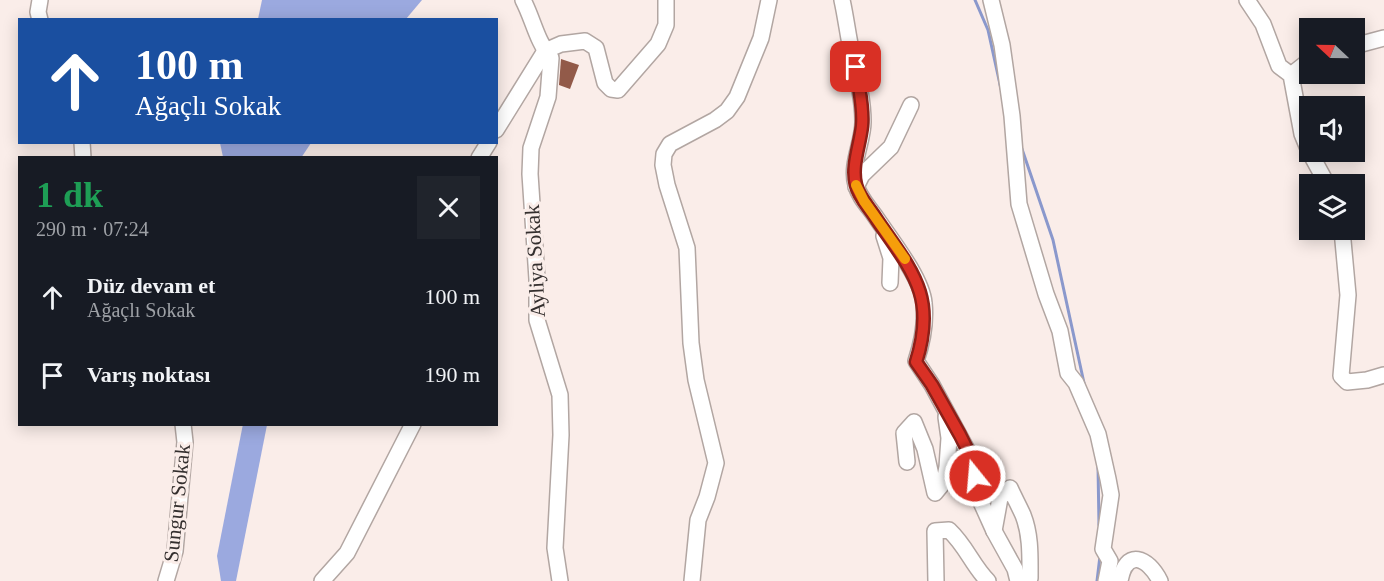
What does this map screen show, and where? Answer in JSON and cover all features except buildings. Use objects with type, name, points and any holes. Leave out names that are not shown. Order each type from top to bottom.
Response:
[{"type":"street","points":[[40,0],[40,18]]},
{"type":"street","name":"Ayliya Sokak","points":[[523,0],[545,51],[551,58],[548,98],[531,148],[530,174],[537,279],[537,320],[560,395],[561,435],[555,548],[560,581]]},
{"type":"street","points":[[498,127],[545,51],[567,43],[585,41],[596,48],[605,83],[611,89],[618,90],[661,39],[666,25],[666,0]]},
{"type":"street","points":[[692,581],[698,520],[716,463],[696,380],[692,352],[687,248],[667,185],[663,165],[664,154],[670,144],[727,111],[737,97],[761,38],[769,0]]},
{"type":"street","points":[[842,0],[862,110],[863,124],[854,176],[856,187],[906,261],[924,301],[922,343],[916,362],[932,385],[973,461],[976,491],[994,531],[1024,577]]},
{"type":"street","points":[[991,0],[1002,45],[1012,116],[1019,204],[1048,301],[1060,330],[1068,373],[1076,383],[1098,434],[1108,479],[1111,495],[1103,549],[1110,561],[1106,581]]},
{"type":"street","points":[[1247,0],[1263,24],[1279,66],[1291,75],[1302,134],[1321,174]]},
{"type":"street","points":[[1365,43],[1384,38]]},
{"type":"street","points":[[1291,75],[1299,69]]},
{"type":"street","points":[[856,187],[862,175],[891,147],[911,105]]},
{"type":"street","points":[[881,225],[891,258],[890,283]]},
{"type":"street","points":[[1343,240],[1348,295],[1341,376],[1347,382],[1384,375]]},
{"type":"street","points":[[908,462],[904,433],[914,422],[925,449],[935,493],[944,482],[949,438],[945,411]]},
{"type":"street","name":"Sungur Sokak","points":[[166,581],[175,551],[185,442],[183,426]]},
{"type":"street","points":[[322,581],[347,553],[412,426]]},
{"type":"street","points":[[994,531],[1000,498],[1010,488],[1027,528],[1029,543],[1024,577]]},
{"type":"street","points":[[936,581],[935,531],[949,530],[968,550],[987,581]]},
{"type":"street","points":[[1120,581],[1122,569],[1126,563],[1143,560],[1148,563],[1160,581]]},
{"type":"shaded area","points":[[262,0],[422,0],[407,18],[258,18]]},
{"type":"shaded area","points":[[220,144],[310,144],[302,156],[223,156]]},
{"type":"shaded area","points":[[243,426],[267,426],[236,581],[221,581],[217,556]]},
{"type":"waterway","points":[[975,0],[988,30],[1001,89]]},
{"type":"waterway","points":[[1022,149],[1053,240],[1084,383]]},
{"type":"waterway","points":[[1098,466],[1099,525]]},
{"type":"waterway","points":[[1097,581],[1100,556]]},
{"type":"slow traffic","points":[[856,185],[864,201],[905,259]]},
{"type":"route","points":[[856,67],[863,124],[854,176],[856,187],[898,247],[919,288],[924,301],[924,315],[922,343],[916,362],[932,385],[960,435],[973,461],[975,476]]}]
